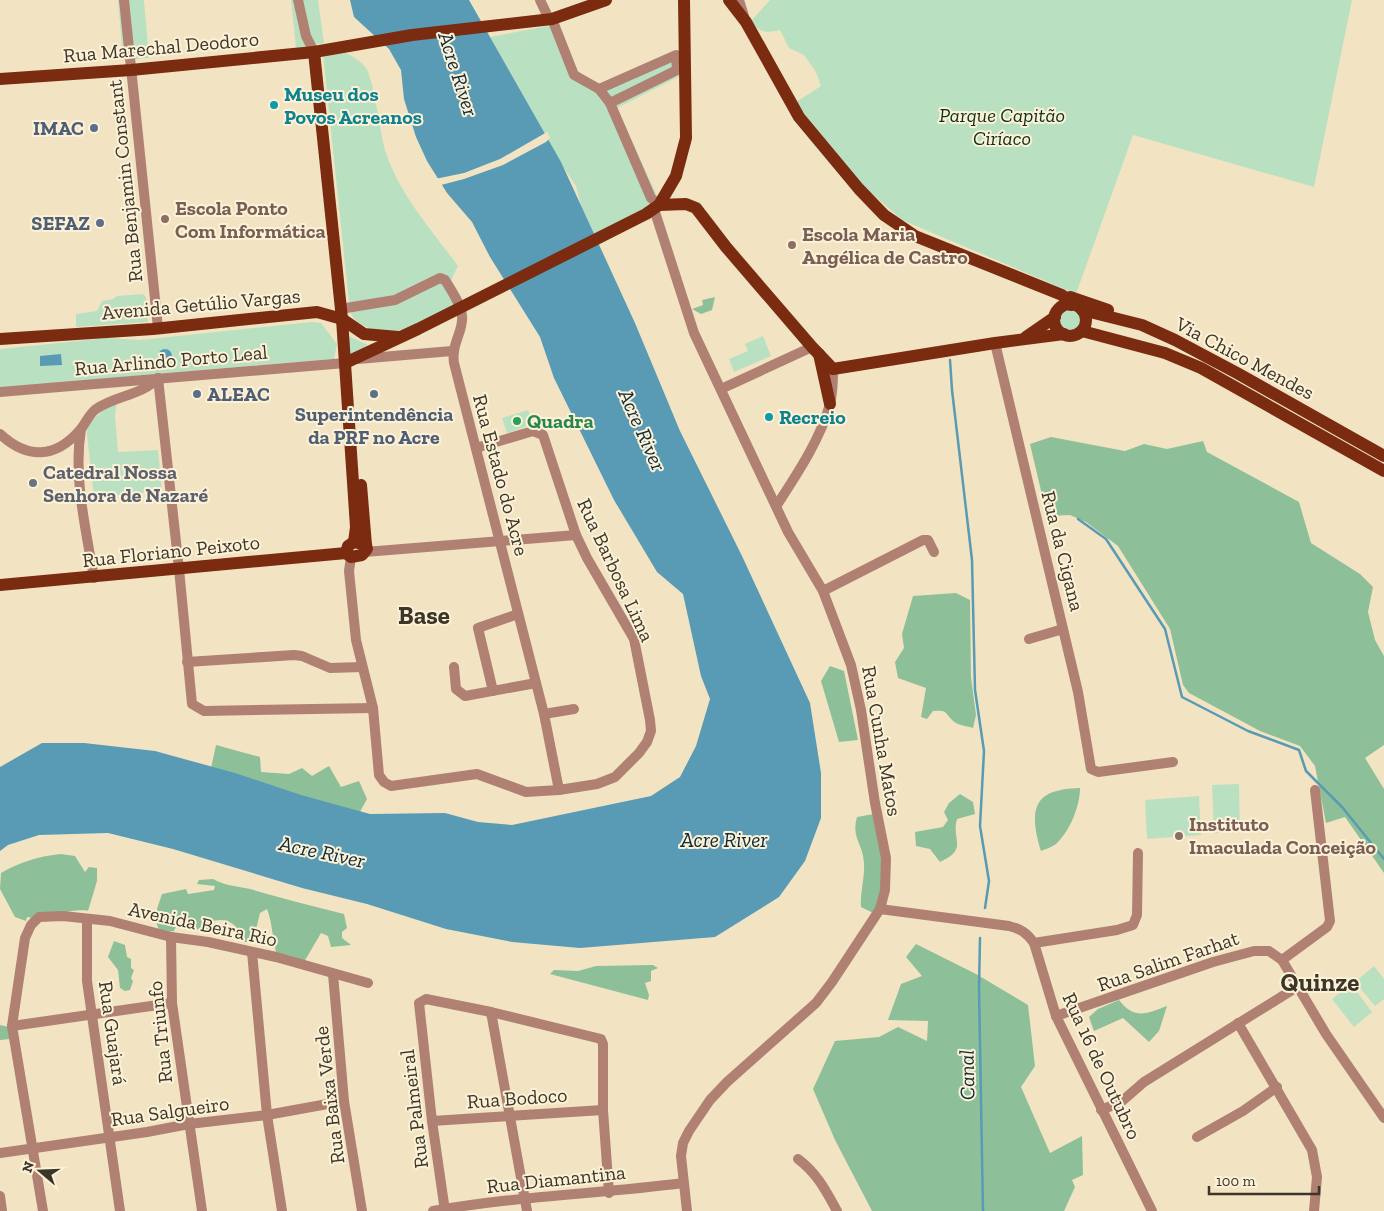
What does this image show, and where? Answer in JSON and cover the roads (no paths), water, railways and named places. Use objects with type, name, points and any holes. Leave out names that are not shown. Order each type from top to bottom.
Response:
[{"type":"main road","name":"Rua Marechal Deodoro","points":[[0,79],[131,70],[320,51],[412,35],[549,19],[606,0]]},
{"type":"main road","points":[[653,210],[676,176],[686,138],[684,0]]},
{"type":"main road","name":"Via Chico Mendes","points":[[729,0],[746,22],[799,117],[853,182],[884,215],[915,236],[1049,290],[1072,303],[1142,326],[1237,372],[1384,456]]},
{"type":"main road","points":[[320,51],[341,314],[353,380],[362,547],[348,546],[349,555]]},
{"type":"main road","points":[[653,210],[686,204],[696,208],[726,247],[815,351],[833,369],[1021,339],[1064,334],[1073,336],[1082,331],[1086,320],[1072,303]]},
{"type":"main road","name":"Avenida Getúlio Vargas","points":[[351,361],[653,210]]},
{"type":"main road","points":[[1049,290],[1058,303],[1056,314],[1057,328],[1064,334]]},
{"type":"main road","points":[[1021,339],[1056,314],[1063,306],[1083,300],[1142,326]]},
{"type":"main road","name":"Avenida Getúlio Vargas","points":[[0,339],[158,328],[317,312],[341,314],[364,334],[400,337]]},
{"type":"main road","name":"Via Chico Mendes","points":[[1082,331],[1165,353],[1201,368],[1384,470]]},
{"type":"main road","points":[[815,351],[830,404]]},
{"type":"main road","name":"Rua Floriano Peixoto","points":[[0,585],[349,555]]},
{"type":"street","name":"Rua Benjamin Constant","points":[[124,0],[158,328]]},
{"type":"street","points":[[298,0],[306,36],[320,51]]},
{"type":"street","points":[[540,0],[574,75],[599,89],[676,55],[677,70],[610,103]]},
{"type":"street","points":[[739,0],[746,22]]},
{"type":"street","name":"Rua Cunha Matos","points":[[599,89],[610,103],[651,198],[653,210],[694,333],[777,505],[788,532],[823,591],[851,665],[862,710],[875,803],[886,858],[885,890],[880,909]]},
{"type":"street","name":"Rua Estado do Acre","points":[[341,314],[395,300],[443,278],[452,292],[462,316],[452,351],[544,714],[558,790]]},
{"type":"street","name":"Rua da Cigana","points":[[995,343],[1078,692],[1091,769],[1098,772],[1173,762]]},
{"type":"street","name":"Rua Arlindo Porto Leal","points":[[0,392],[452,351]]},
{"type":"street","points":[[721,389],[815,351]]},
{"type":"street","points":[[777,505],[805,460],[830,404],[833,369]]},
{"type":"street","points":[[0,434],[18,447],[47,453],[67,443],[81,429],[96,409],[146,389],[158,378]]},
{"type":"street","points":[[158,378],[180,569],[190,698],[196,708],[204,711],[373,708],[356,640],[349,555]]},
{"type":"street","points":[[81,429],[77,452],[80,490],[94,578]]},
{"type":"street","name":"Rua Barbosa Lima","points":[[373,708],[380,775],[384,782],[392,786],[477,774],[526,792],[558,790],[597,784],[615,777],[639,753],[647,742],[650,731],[648,703],[634,639],[587,558],[576,535],[544,438],[537,431],[476,448]]},
{"type":"street","points":[[362,547],[502,543],[576,535]]},
{"type":"street","points":[[823,591],[925,539],[934,552]]},
{"type":"street","points":[[493,691],[477,630],[479,626],[518,614]]},
{"type":"street","points":[[1029,639],[1063,629]]},
{"type":"street","points":[[188,662],[302,656],[330,668],[362,667]]},
{"type":"street","points":[[454,667],[456,689],[459,694],[472,696],[536,683]]},
{"type":"street","points":[[544,714],[574,709]]},
{"type":"street","points":[[1315,790],[1330,922],[1327,927],[1282,960],[1326,1034],[1384,1118]]},
{"type":"street","points":[[686,1211],[681,1156],[684,1143],[698,1116],[729,1081],[816,1003],[842,968],[880,909],[1015,928],[1025,932],[1034,943],[1118,930],[1133,925],[1137,915],[1138,853]]},
{"type":"street","name":"Avenida Beira Rio","points":[[12,1026],[25,938],[31,925],[44,917],[110,921],[171,937],[208,942],[252,952],[368,983]]},
{"type":"street","name":"Rua Guajará","points":[[87,919],[87,981],[111,1137],[120,1211]]},
{"type":"street","name":"Rua Triunfo","points":[[171,937],[172,1003],[202,1211]]},
{"type":"street","name":"Rua 16 de Outubro","points":[[1034,943],[1056,1016],[1152,1211]]},
{"type":"street","name":"Rua Salim Farhat","points":[[1056,1016],[1213,962],[1254,951],[1269,951],[1282,960]]},
{"type":"street","points":[[252,952],[267,1115],[282,1211]]},
{"type":"street","name":"Rua Baixa Verde","points":[[333,974],[344,1101],[362,1211]]},
{"type":"street","points":[[1101,1110],[1122,1102],[1144,1082],[1297,987]]},
{"type":"street","name":"Rua Palmeiral","points":[[445,1210],[432,1121],[419,1003],[426,999],[491,1012]]},
{"type":"street","points":[[43,1211],[12,1026],[172,1003]]},
{"type":"street","points":[[527,1211],[491,1012],[601,1040],[603,1044],[603,1110],[609,1193]]},
{"type":"street","points":[[1238,1023],[1312,1150],[1317,1177],[1314,1211]]},
{"type":"street","points":[[1197,1137],[1243,1111],[1277,1087]]},
{"type":"street","name":"Rua Salgueiro","points":[[0,1153],[189,1124],[267,1115],[344,1101]]},
{"type":"street","name":"Rua Bodoco","points":[[432,1121],[603,1110]]},
{"type":"street","points":[[798,1160],[807,1166],[822,1184],[837,1211]]},
{"type":"street","name":"Rua Diamantina","points":[[433,1211],[526,1198],[609,1193],[683,1183]]},
{"type":"street","points":[[0,1196],[2,1211]]},
{"type":"water","name":"Acre River","points":[[350,0],[469,0],[561,162],[635,323],[680,431],[742,556],[810,703],[821,773],[821,818],[805,861],[779,897],[715,937],[580,948],[512,942],[446,929],[367,904],[302,888],[173,849],[108,833],[39,835],[8,845],[0,851],[0,767],[42,743],[84,743],[155,751],[370,814],[445,813],[478,822],[512,825],[651,796],[680,777],[696,746],[710,699],[701,676],[683,594],[657,572],[614,500],[554,378],[540,337],[490,257],[472,222],[447,193],[427,161],[416,137],[404,99],[401,70],[389,49],[354,17]]},
{"type":"water","points":[[165,349],[170,351],[172,356],[170,361],[165,363],[160,361],[158,356],[160,351]]},
{"type":"water","points":[[61,354],[62,365],[40,366],[40,356]]},
{"type":"waterway","points":[[950,360],[972,560],[975,690],[984,751],[980,826],[989,881],[985,908]]},
{"type":"waterway","points":[[1078,519],[1106,539],[1165,629],[1182,697],[1248,731],[1299,750],[1306,771],[1342,807],[1384,859]]},
{"type":"waterway","name":"Canal","points":[[980,938],[979,988],[983,1211]]},
{"type":"place","name":"Museu dos Povos Acreanos","points":[[274,105]]},
{"type":"place","name":"IMAC","points":[[94,128]]},
{"type":"place","name":"Escola Ponto Com Informática","points":[[165,219]]},
{"type":"place","name":"SEFAZ","points":[[100,223]]},
{"type":"place","name":"Escola Maria Angélica de Castro","points":[[792,245]]},
{"type":"place","name":"ALEAC","points":[[197,394]]},
{"type":"place","name":"Superintendência da PRF no Acre","points":[[374,394]]},
{"type":"place","name":"Recreio","points":[[769,417]]},
{"type":"place","name":"Quadra","points":[[517,421]]},
{"type":"place","name":"Catedral Nossa Senhora de Nazaré","points":[[33,483]]},
{"type":"place","name":"Instituto Imaculada Conceição","points":[[1179,836]]},
{"type":"district","name":"Base","points":[[424,615]]},
{"type":"district","name":"Quinze","points":[[1320,982]]},
{"type":"park label","name":"Parque Capitão Ciríaco","points":[[1002,126]]}]
